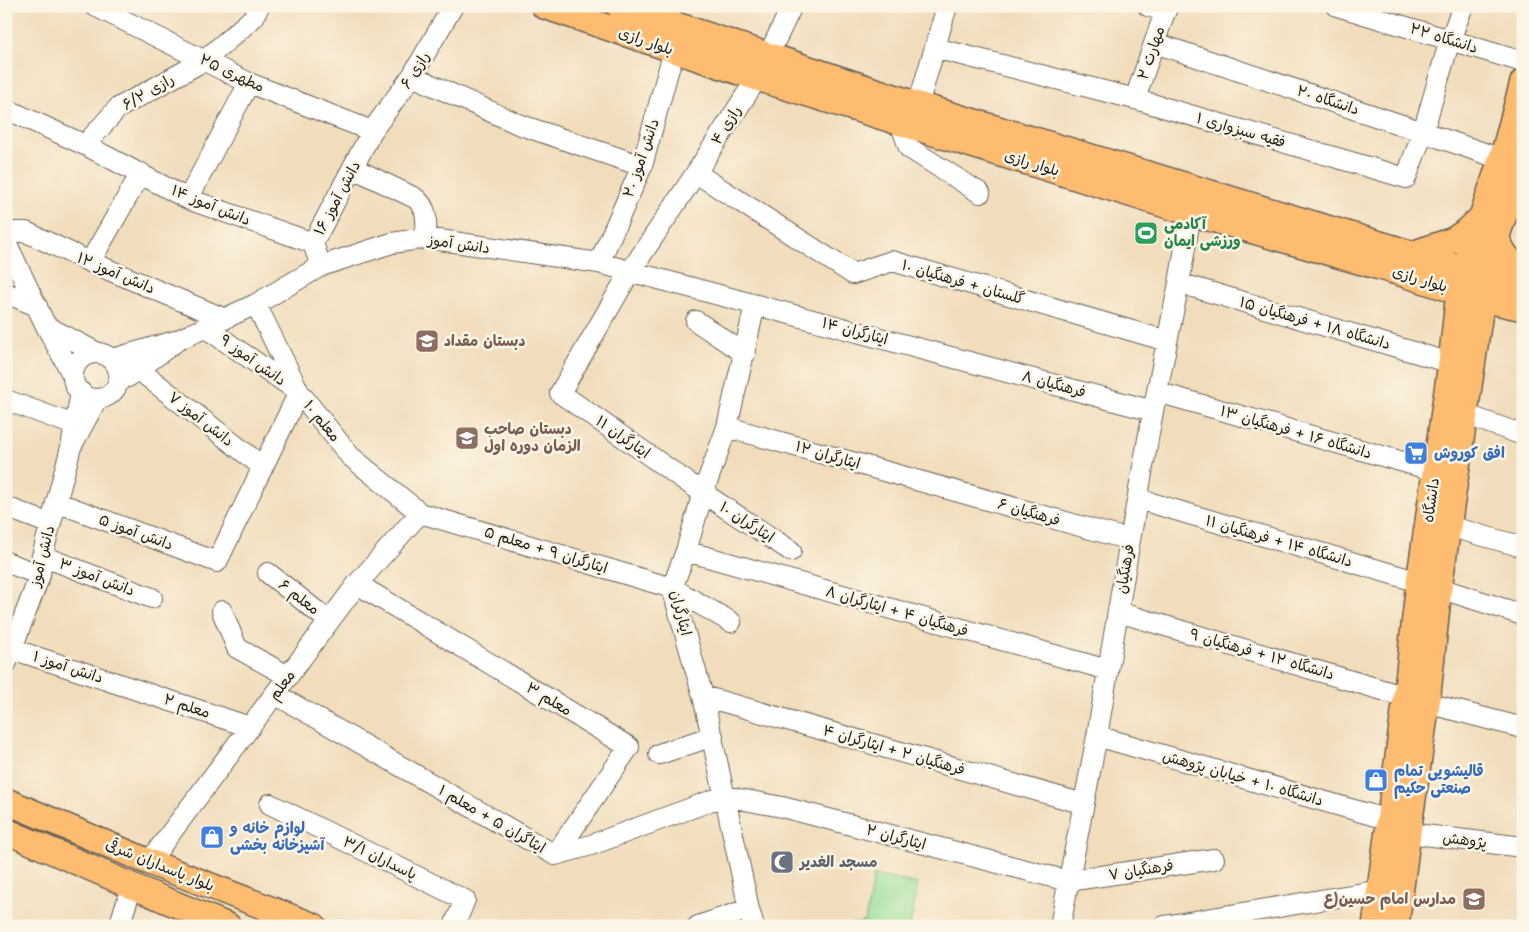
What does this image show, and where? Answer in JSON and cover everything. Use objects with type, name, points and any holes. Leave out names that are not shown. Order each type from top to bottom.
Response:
[{"type":"main road","name":"بلوار رازی","points":[[544,6],[573,11],[674,50],[756,78],[909,114],[1404,259],[1520,301]]},
{"type":"main road","name":"بلوار رازی","points":[[619,6],[768,56],[909,114],[1191,212],[1404,259]]},
{"type":"main road","name":"دانشگاه","points":[[1396,926],[1399,826],[1417,700],[1429,585],[1435,471],[1464,414],[1477,335],[1473,284],[1496,238],[1513,154],[1523,82]]},
{"type":"main road","name":"دانشگاه","points":[[1429,585],[1448,526],[1451,363],[1473,284],[1481,218],[1513,154]]},
{"type":"main road","points":[[1404,259],[1453,240],[1467,231],[1481,218]]},
{"type":"main road","points":[[1496,238],[1504,253],[1523,276]]},
{"type":"main road","points":[[1477,335],[1485,324],[1520,301]]},
{"type":"main road","name":"بلوار پاسداران شرقی","points":[[6,801],[278,919],[314,926]]},
{"type":"main road","name":"دانشگاه","points":[[1376,926],[1381,890],[1399,826]]},
{"type":"main road","name":"بلوار پاسداران شرقی","points":[[6,831],[228,926]]},
{"type":"street","name":"مطهری ۲۵","points":[[95,6],[249,83],[372,131]]},
{"type":"street","name":"رازی ۶/۲","points":[[85,145],[118,108],[205,60],[254,17],[259,6]]},
{"type":"street","name":"رازی ۶","points":[[372,131],[412,76],[453,6]]},
{"type":"street","points":[[768,56],[792,6]]},
{"type":"street","points":[[947,6],[934,48],[909,114],[910,148],[980,193]]},
{"type":"street","name":"دانشگاه ۲۲","points":[[1337,6],[1523,62]]},
{"type":"street","name":"فقیه سبزواری ۱","points":[[934,48],[1135,99],[1406,178],[1423,132],[1450,40],[1463,6]]},
{"type":"street","name":"مهارت ۲","points":[[1135,99],[1155,43],[1160,8]]},
{"type":"street","name":"دانشگاه ۲۰","points":[[1155,43],[1423,132],[1513,154]]},
{"type":"street","name":"دانش آموز ۲۰","points":[[599,263],[642,166],[674,50]]},
{"type":"street","points":[[412,76],[518,124],[642,166]]},
{"type":"street","name":"رازی ۴","points":[[630,272],[756,78]]},
{"type":"street","points":[[188,199],[249,83]]},
{"type":"street","name":"دانش آموز ۱۴","points":[[6,109],[85,145],[188,199],[313,243]]},
{"type":"street","name":"دانش آموز ۱۶","points":[[321,266],[313,243],[372,131]]},
{"type":"street","points":[[353,168],[415,198],[423,204],[426,238]]},
{"type":"street","points":[[90,262],[141,173]]},
{"type":"street","name":"گلستان + فرهنگیان ۱۰","points":[[696,173],[853,274],[892,261],[1167,341]]},
{"type":"street","name":"فرهنگیان","points":[[1060,926],[1097,736],[1130,540],[1191,212]]},
{"type":"street","name":"دانش آموز ۱۲","points":[[6,232],[26,232],[216,324]]},
{"type":"street","name":"دانش آموز","points":[[178,340],[256,304],[321,266],[392,243],[426,238],[599,263],[755,305]]},
{"type":"street","points":[[6,242],[46,326],[84,389],[110,394],[118,384],[178,340]]},
{"type":"street","name":"ایثارگران ۱۱","points":[[630,272],[560,393],[703,493]]},
{"type":"street","name":"دانشگاه ۱۸ + فرهنگیان ۱۵","points":[[1179,283],[1451,363]]},
{"type":"street","points":[[6,293],[37,306]]},
{"type":"street","name":"معلم ۱۰","points":[[256,304],[299,392],[350,456],[420,513]]},
{"type":"street","name":"ایثارگران","points":[[751,917],[724,796],[713,736],[672,588],[727,426],[755,305]]},
{"type":"street","name":"ایثارگران ۱۴","points":[[755,305],[955,358]]},
{"type":"street","points":[[696,321],[745,354]]},
{"type":"street","name":"دانش آموز ۹","points":[[216,324],[299,392]]},
{"type":"street","points":[[46,326],[104,356],[119,370],[118,384]]},
{"type":"street","points":[[84,389],[77,363],[82,357],[88,354],[104,356],[178,340]]},
{"type":"street","name":"فرهنگیان ۸","points":[[955,358],[1155,402]]},
{"type":"street","name":"دانش آموز ۷","points":[[139,370],[263,467]]},
{"type":"street","name":"دانش آموز","points":[[71,447],[74,426],[84,389]]},
{"type":"street","name":"دانش آموز","points":[[9,656],[41,565],[84,389]]},
{"type":"street","points":[[263,467],[299,392]]},
{"type":"street","points":[[6,400],[74,426]]},
{"type":"street","name":"دانشگاه ۱۶ + فرهنگیان ۱۳","points":[[1155,402],[1435,471]]},
{"type":"street","points":[[1464,414],[1523,435]]},
{"type":"street","name":"ایثارگران ۱۲","points":[[727,426],[929,483]]},
{"type":"street","name":"دانش آموز ۵","points":[[56,502],[216,562],[263,467]]},
{"type":"street","name":"فرهنگیان ۶","points":[[929,483],[1130,540]]},
{"type":"street","name":"ایثارگران ۱۰","points":[[703,493],[790,551]]},
{"type":"street","name":"دانشگاه ۱۴ + فرهنگیان ۱۱","points":[[1138,499],[1429,585],[1523,615]]},
{"type":"street","points":[[6,507],[50,524]]},
{"type":"street","name":"معلم","points":[[149,862],[357,584],[420,513]]},
{"type":"street","name":"ایثارگران ۹ + معلم ۵","points":[[420,513],[672,588],[731,622]]},
{"type":"street","points":[[1448,526],[1523,547]]},
{"type":"street","name":"فرهنگیان ۴ + ایثارگران ۸","points":[[686,551],[1108,670]]},
{"type":"street","name":"دانش آموز ۳","points":[[6,562],[41,565],[152,598]]},
{"type":"street","name":"معلم ۶","points":[[268,573],[330,621]]},
{"type":"street","name":"معلم ۳","points":[[357,584],[628,747],[555,855]]},
{"type":"street","points":[[222,611],[237,648],[288,676]]},
{"type":"street","name":"دانشگاه ۱۲ + فرهنگیان ۹","points":[[1118,612],[1417,700],[1523,728]]},
{"type":"street","name":"دانش آموز ۱","points":[[9,656],[124,685]]},
{"type":"street","name":"معلم ۲","points":[[124,685],[250,727]]},
{"type":"street","name":"ایثاگران ۵ + معلم ۱","points":[[274,694],[555,855],[591,845],[724,796]]},
{"type":"street","name":"فرهنگیان ۲ + ایثارگران ۴","points":[[703,696],[1084,804]]},
{"type":"street","points":[[659,754],[713,736]]},
{"type":"street","name":"دانشگاه ۱۰ + خیابان پژوهش","points":[[1097,736],[1399,826]]},
{"type":"street","name":"ایثارگران ۲","points":[[724,796],[782,807],[1068,882]]},
{"type":"street","name":"پاسداران ۳/۱","points":[[270,804],[465,900],[454,926]]},
{"type":"street","name":"پژوهش","points":[[1399,826],[1523,847]]},
{"type":"street","name":"فرهنگیان ۷","points":[[1068,882],[1214,859]]},
{"type":"street","points":[[119,926],[132,886]]},
{"type":"street","points":[[1164,926],[1381,890]]},
{"type":"street","points":[[698,926],[751,917]]},
{"type":"green space","points":[[874,875],[918,884],[910,926],[844,926],[865,921]]},
{"type":"place","name":"آکادمی ورزشی ایمان","points":[[1146,233]]},
{"type":"place","name":"دبستان مقداد","points":[[427,341]]},
{"type":"place","name":"دبستان صاحب الزمان دوره اول","points":[[467,438]]},
{"type":"place","name":"افق کوروش","points":[[1416,453]]},
{"type":"place","name":"قالیشویی تمام صنعتی حکیم","points":[[1376,780]]},
{"type":"place","name":"لوازم خانه و آشپزخانه بخشی","points":[[212,837]]},
{"type":"place","name":"مسجد الغدیر","points":[[782,862]]},
{"type":"place","name":"مدارس امام حسین(ع","points":[[1474,899]]}]
